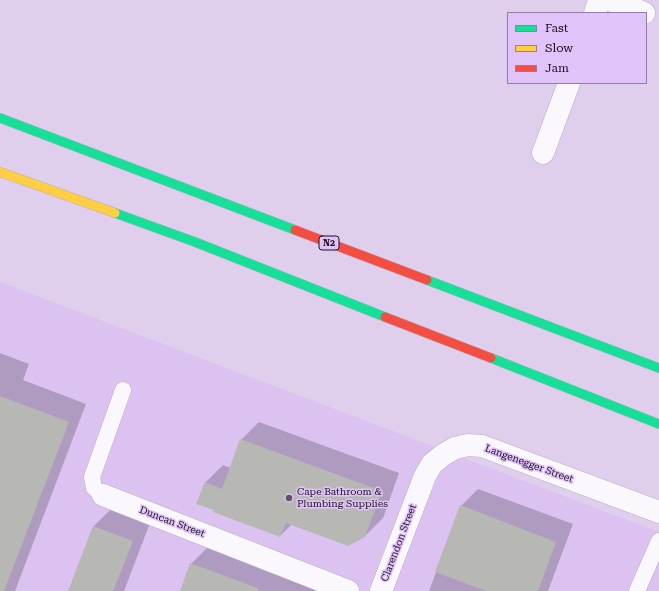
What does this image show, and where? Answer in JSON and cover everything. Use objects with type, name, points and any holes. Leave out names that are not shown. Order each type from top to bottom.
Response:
[{"type":"highway","name":"N2","points":[[0,118],[659,368]]},
{"type":"highway","points":[[0,172],[195,242],[659,424]]},
{"type":"street","points":[[595,12],[599,0]]},
{"type":"street","points":[[610,0],[642,12]]},
{"type":"street","points":[[647,14],[659,19]]},
{"type":"street","points":[[543,153],[569,84]]},
{"type":"street","name":"Langenegger Street","points":[[417,494],[432,464],[443,455],[455,448],[468,445],[482,446],[659,512]]},
{"type":"street","name":"Clarendon Street","points":[[381,591],[417,494]]},
{"type":"street","name":"Duncan Street","points":[[103,495],[348,591]]},
{"type":"lane","name":"Duncan Street","points":[[103,495],[94,488],[92,477],[123,390]]},
{"type":"lane","points":[[637,591],[659,540]]},
{"type":"shaded area","points":[[0,282],[659,532],[659,591],[0,591]]},
{"type":"building","points":[[0,396],[69,422],[4,591],[0,591]]},
{"type":"building","name":"Cape Bathroom & Plumbing Supplies","points":[[240,439],[382,491],[365,537],[348,546],[286,523],[280,537],[213,512],[214,510],[196,504],[205,482],[222,489]]},
{"type":"building","points":[[460,505],[556,542],[538,591],[486,591],[435,572]]},
{"type":"building","points":[[93,526],[133,541],[113,591],[68,591]]},
{"type":"building","points":[[190,563],[258,588],[258,591],[180,591]]},
{"type":"traffic: fast","points":[[0,118],[295,230]]},
{"type":"traffic: fast","points":[[115,213],[195,242],[385,317]]},
{"type":"traffic: fast","points":[[427,280],[659,368]]},
{"type":"traffic: fast","points":[[491,358],[659,424]]},
{"type":"traffic: slow","points":[[0,172],[115,213]]},
{"type":"traffic: jam","points":[[295,230],[427,280]]},
{"type":"traffic: jam","points":[[385,317],[491,358]]},
{"type":"place","name":"Cape Bathroom & Plumbing Supplies","points":[[289,498]]}]
